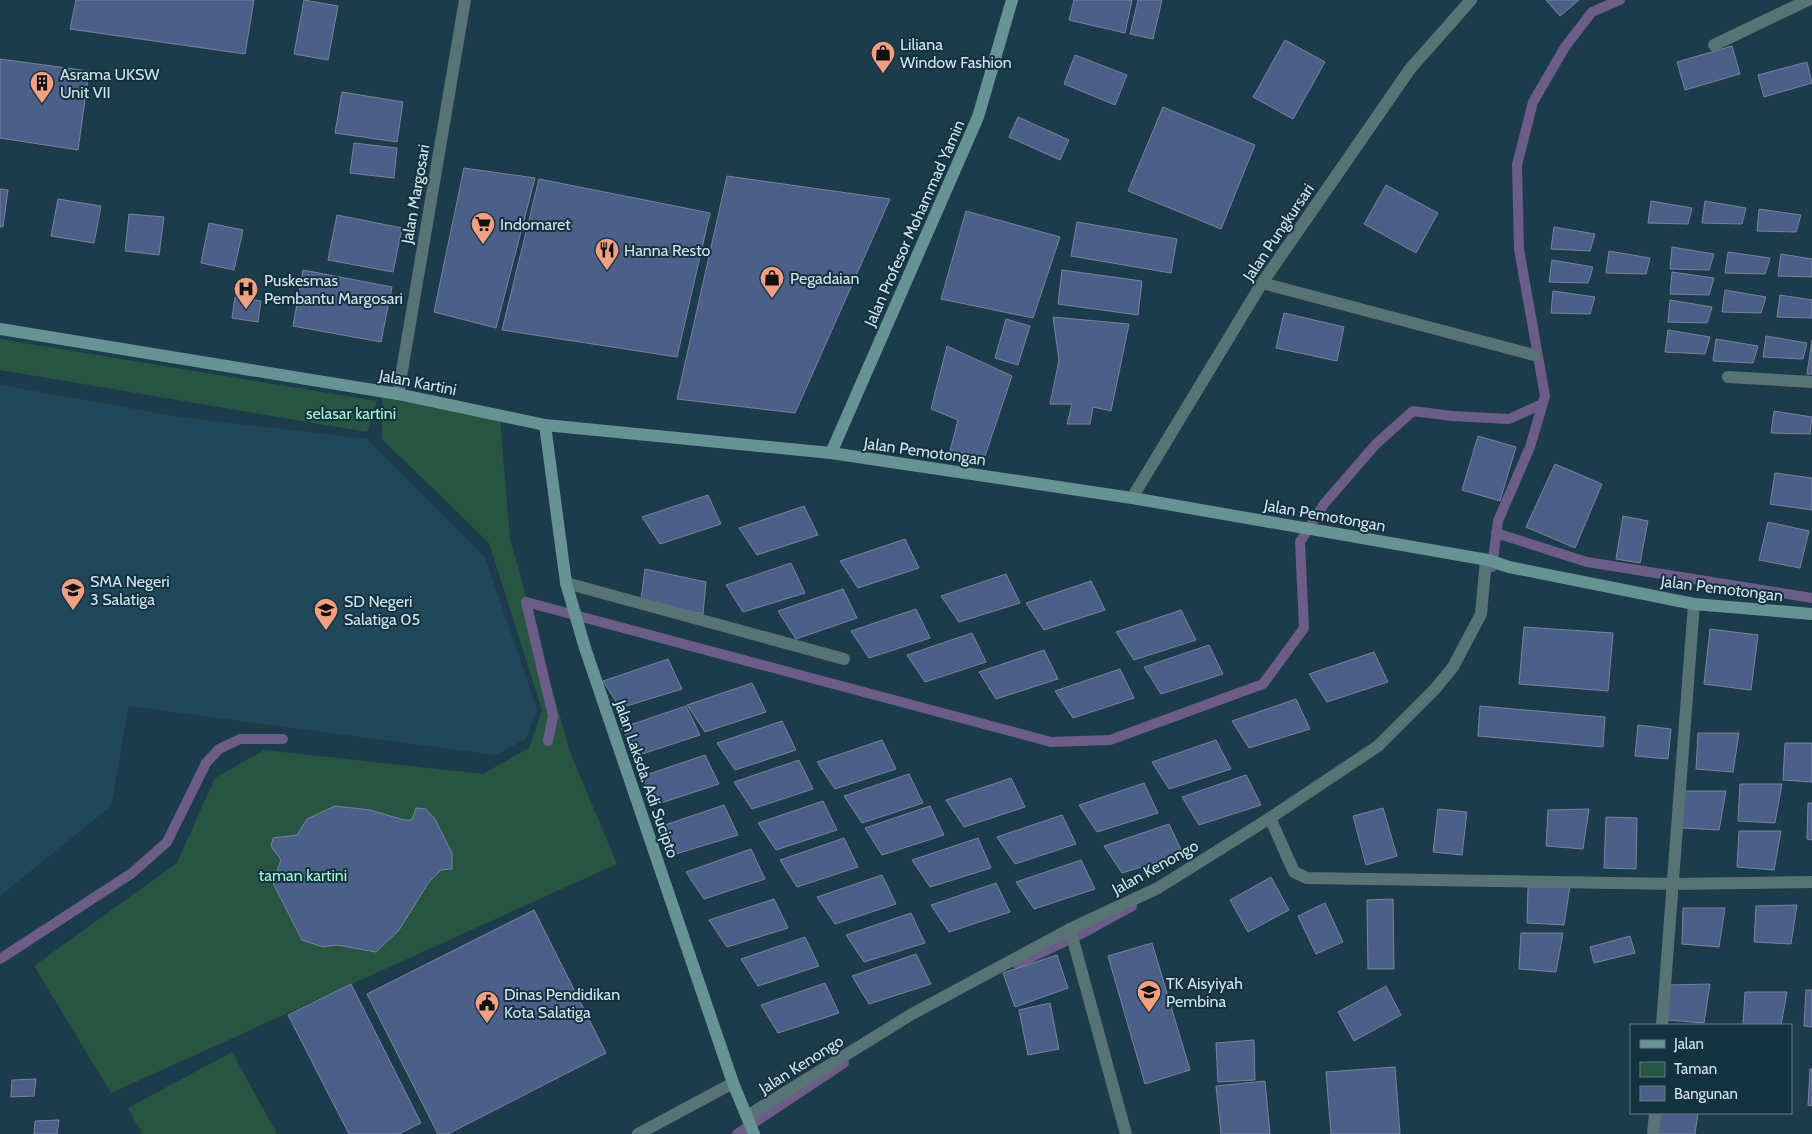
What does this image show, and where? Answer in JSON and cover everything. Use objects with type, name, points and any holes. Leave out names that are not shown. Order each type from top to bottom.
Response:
[{"type":"main road","name":"Jalan Profesor Mohammad Yamin","points":[[831,454],[978,117],[1012,0]]},
{"type":"main road","name":"Jalan Kartini","points":[[0,329],[398,394],[545,425],[831,454]]},
{"type":"main road","name":"Jalan Laksda. Adi Sucipto","points":[[545,425],[567,585],[585,648],[733,1083],[754,1134]]},
{"type":"main road","name":"Jalan Pemotongan","points":[[831,454],[1132,498],[1286,524],[1487,560],[1694,604],[1812,614]]},
{"type":"street","name":"Jalan Margosari","points":[[398,394],[465,0]]},
{"type":"street","name":"Jalan Pungkursari","points":[[1132,498],[1262,283],[1410,69],[1471,0]]},
{"type":"street","points":[[1714,45],[1808,0]]},
{"type":"street","points":[[1262,283],[1534,355]]},
{"type":"street","points":[[1728,377],[1812,382]]},
{"type":"street","name":"Jalan Kenongo","points":[[748,1117],[912,1014],[1073,936],[1272,822],[1378,746],[1441,682],[1453,667],[1481,614],[1487,560]]},
{"type":"street","points":[[567,585],[844,659]]},
{"type":"street","points":[[1662,1024],[1694,604]]},
{"type":"street","points":[[1272,822],[1294,872],[1306,878],[1674,884],[1812,882]]},
{"type":"street","points":[[1073,936],[1126,1134]]},
{"type":"street","points":[[638,1134],[733,1083]]},
{"type":"street","points":[[1653,1134],[1655,1114]]},
{"type":"shaded area","name":"SD Negeri Salatiga 05","points":[[0,385],[180,417],[367,439],[485,557],[537,709],[526,739],[496,755],[129,706],[111,806],[0,896]]},
{"type":"green space","name":"selasar kartini","points":[[0,339],[377,401],[367,432],[0,370]]},
{"type":"green space","name":"taman kartini","points":[[382,394],[500,419],[510,539],[570,752],[617,864],[111,1093],[34,966],[177,863],[215,778],[264,750],[483,774],[529,748],[542,710],[489,543],[382,439]]},
{"type":"green space","points":[[232,1052],[277,1134],[142,1134],[128,1108]]},
{"type":"building","points":[[76,0],[254,0],[245,54],[70,29]]},
{"type":"building","points":[[304,0],[338,6],[328,60],[294,54]]},
{"type":"building","points":[[1074,0],[1132,0],[1125,33],[1069,20]]},
{"type":"building","points":[[1138,0],[1162,0],[1153,39],[1130,34]]},
{"type":"building","points":[[1546,0],[1579,0],[1560,16]]},
{"type":"building","points":[[1285,40],[1325,62],[1293,119],[1253,97]]},
{"type":"building","points":[[1732,46],[1740,74],[1685,90],[1677,62]]},
{"type":"building","points":[[1075,55],[1127,75],[1115,105],[1064,84]]},
{"type":"building","name":"Asrama UKSW Unit VII","points":[[0,59],[89,71],[78,150],[0,138]]},
{"type":"building","points":[[1807,62],[1812,83],[1764,97],[1758,75]]},
{"type":"building","points":[[342,92],[403,102],[397,142],[335,133]]},
{"type":"building","points":[[1163,107],[1255,145],[1221,229],[1128,191]]},
{"type":"building","points":[[1018,117],[1069,140],[1060,160],[1009,137]]},
{"type":"building","points":[[354,143],[397,148],[394,178],[350,173]]},
{"type":"building","name":"Indomaret","points":[[464,168],[535,178],[496,328],[434,312]]},
{"type":"building","name":"Pegadaian","points":[[727,176],[890,199],[795,413],[677,399]]},
{"type":"building","name":"Hanna Resto","points":[[539,179],[710,213],[677,357],[502,330]]},
{"type":"building","points":[[1386,185],[1438,213],[1416,253],[1364,224]]},
{"type":"building","points":[[0,189],[8,190],[3,227],[0,227]]},
{"type":"building","points":[[58,199],[101,206],[94,243],[51,236]]},
{"type":"building","points":[[1651,201],[1692,208],[1688,224],[1648,223]]},
{"type":"building","points":[[1705,201],[1746,208],[1742,224],[1702,223]]},
{"type":"building","points":[[1759,209],[1801,215],[1796,232],[1757,231]]},
{"type":"building","points":[[966,211],[1060,237],[1033,318],[941,299]]},
{"type":"building","points":[[129,214],[164,217],[159,255],[125,251]]},
{"type":"building","points":[[337,215],[402,228],[393,272],[328,260]]},
{"type":"building","points":[[1077,222],[1177,239],[1171,273],[1071,256]]},
{"type":"building","points":[[209,223],[243,230],[234,270],[201,263]]},
{"type":"building","points":[[1554,227],[1595,234],[1590,251],[1551,249]]},
{"type":"building","points":[[1672,247],[1714,254],[1709,270],[1670,269]]},
{"type":"building","points":[[1609,251],[1650,258],[1646,274],[1606,273]]},
{"type":"building","points":[[1728,252],[1770,258],[1765,274],[1725,273]]},
{"type":"building","points":[[1781,254],[1812,259],[1812,277],[1778,276]]},
{"type":"building","points":[[1552,260],[1593,267],[1588,283],[1549,282]]},
{"type":"building","points":[[303,270],[392,287],[381,342],[293,326]]},
{"type":"building","points":[[1062,270],[1142,281],[1138,315],[1058,304]]},
{"type":"building","points":[[1672,272],[1714,278],[1709,295],[1670,294]]},
{"type":"building","points":[[1725,290],[1766,297],[1761,313],[1722,312]]},
{"type":"building","points":[[1553,291],[1595,297],[1590,314],[1551,313]]},
{"type":"building","points":[[1780,295],[1812,300],[1812,318],[1777,317]]},
{"type":"building","name":"Puskesmas Pembantu Margosari","points":[[235,297],[261,301],[258,322],[232,318]]},
{"type":"building","points":[[1670,300],[1712,307],[1707,323],[1668,322]]},
{"type":"building","points":[[1284,313],[1344,327],[1337,361],[1276,348]]},
{"type":"building","points":[[1053,317],[1129,324],[1111,411],[1093,407],[1090,424],[1067,424],[1072,404],[1050,404],[1059,360]]},
{"type":"building","points":[[1006,319],[1030,326],[1018,365],[995,358]]},
{"type":"building","points":[[1668,330],[1710,337],[1705,354],[1665,352]]},
{"type":"building","points":[[1766,336],[1807,343],[1803,359],[1763,357]]},
{"type":"building","points":[[1716,339],[1758,346],[1753,363],[1713,361]]},
{"type":"building","points":[[1812,340],[1812,374],[1807,374]]},
{"type":"building","points":[[947,346],[1012,376],[985,456],[950,451],[958,420],[931,409]]},
{"type":"building","points":[[1774,411],[1812,417],[1810,434],[1771,433]]},
{"type":"building","points":[[1478,436],[1516,447],[1500,501],[1462,490]]},
{"type":"building","points":[[1555,464],[1602,484],[1575,548],[1526,527]]},
{"type":"building","points":[[1775,473],[1812,478],[1812,510],[1770,504]]},
{"type":"building","points":[[708,495],[721,524],[660,544],[642,517]]},
{"type":"building","points":[[804,506],[818,535],[757,555],[739,528]]},
{"type":"building","points":[[1623,516],[1648,521],[1640,563],[1616,559]]},
{"type":"building","points":[[1768,522],[1809,531],[1800,568],[1759,560]]},
{"type":"building","points":[[905,539],[919,568],[858,588],[840,561]]},
{"type":"building","points":[[791,563],[805,593],[743,612],[726,585]]},
{"type":"building","points":[[645,569],[706,582],[703,614],[641,600]]},
{"type":"building","points":[[1006,574],[1020,603],[959,622],[941,596]]},
{"type":"building","points":[[1091,581],[1105,610],[1044,630],[1026,603]]},
{"type":"building","points":[[843,589],[857,618],[796,639],[778,611]]},
{"type":"building","points":[[916,609],[930,638],[869,658],[851,631]]},
{"type":"building","points":[[1181,610],[1196,640],[1134,660],[1116,632]]},
{"type":"building","points":[[1524,627],[1613,633],[1608,691],[1519,684]]},
{"type":"building","points":[[1710,629],[1758,635],[1751,690],[1704,684]]},
{"type":"building","points":[[972,633],[986,662],[925,682],[907,655]]},
{"type":"building","points":[[1209,645],[1223,674],[1161,694],[1144,667]]},
{"type":"building","points":[[1044,650],[1058,679],[996,699],[979,672]]},
{"type":"building","points":[[1374,652],[1388,682],[1327,702],[1309,674]]},
{"type":"building","points":[[668,659],[682,689],[620,708],[603,681]]},
{"type":"building","points":[[1120,669],[1134,698],[1073,718],[1055,691]]},
{"type":"building","points":[[752,683],[766,712],[705,732],[687,705]]},
{"type":"building","points":[[1296,699],[1310,729],[1249,748],[1232,721]]},
{"type":"building","points":[[686,706],[700,735],[639,755],[621,728]]},
{"type":"building","points":[[1480,706],[1605,717],[1603,747],[1478,736]]},
{"type":"building","points":[[782,721],[796,750],[735,770],[717,743]]},
{"type":"building","points":[[1638,725],[1671,729],[1668,759],[1635,756]]},
{"type":"building","points":[[1698,733],[1739,733],[1733,772],[1696,769]]},
{"type":"building","points":[[882,740],[896,769],[835,789],[817,762]]},
{"type":"building","points":[[1216,740],[1231,769],[1169,789],[1152,762]]},
{"type":"building","points":[[1785,743],[1812,743],[1812,782],[1783,780]]},
{"type":"building","points":[[705,755],[719,784],[658,804],[640,777]]},
{"type":"building","points":[[799,760],[813,789],[752,809],[734,782]]},
{"type":"building","points":[[909,774],[923,803],[862,823],[844,796]]},
{"type":"building","points":[[1246,775],[1261,805],[1199,825],[1182,797]]},
{"type":"building","points":[[1011,778],[1025,807],[964,827],[946,800]]},
{"type":"building","points":[[1144,783],[1158,813],[1097,832],[1079,805]]},
{"type":"building","points":[[1740,784],[1782,784],[1775,823],[1738,821]]},
{"type":"building","points":[[1684,791],[1726,791],[1719,830],[1682,828]]},
{"type":"building","points":[[823,801],[837,830],[776,850],[758,823]]},
{"type":"building","points":[[1808,803],[1812,803],[1812,840],[1807,839]]},
{"type":"building","points":[[724,805],[738,835],[676,854],[659,827]]},
{"type":"building","points":[[335,806],[370,810],[404,820],[412,820],[416,808],[426,809],[435,819],[452,853],[452,869],[441,870],[429,882],[399,930],[376,952],[337,945],[323,947],[302,940],[273,883],[281,860],[271,846],[273,838],[297,835],[307,819]]},
{"type":"building","points":[[930,806],[944,835],[882,855],[865,828]]},
{"type":"building","points":[[1383,808],[1397,856],[1366,865],[1353,816]]},
{"type":"building","points":[[1438,809],[1467,812],[1462,855],[1433,852]]},
{"type":"building","points":[[1589,809],[1583,849],[1546,846],[1548,810]]},
{"type":"building","points":[[1062,815],[1076,844],[1015,864],[997,837]]},
{"type":"building","points":[[1606,817],[1637,818],[1636,869],[1604,868]]},
{"type":"building","points":[[1169,824],[1183,854],[1122,873],[1104,846]]},
{"type":"building","points":[[1739,831],[1781,831],[1774,870],[1737,867]]},
{"type":"building","points":[[844,838],[858,867],[797,887],[780,860]]},
{"type":"building","points":[[978,838],[991,868],[930,887],[912,860]]},
{"type":"building","points":[[751,849],[765,879],[704,899],[686,872]]},
{"type":"building","points":[[1081,860],[1095,889],[1034,909],[1016,882]]},
{"type":"building","points":[[882,875],[896,904],[835,924],[817,897]]},
{"type":"building","points":[[1271,877],[1289,910],[1248,932],[1230,900]]},
{"type":"building","points":[[996,883],[1010,912],[949,932],[931,905]]},
{"type":"building","points":[[1570,886],[1564,925],[1527,923],[1528,887]]},
{"type":"building","points":[[774,899],[788,928],[727,947],[709,920]]},
{"type":"building","points":[[1393,899],[1394,969],[1368,969],[1367,900]]},
{"type":"building","points":[[1325,903],[1343,942],[1316,954],[1298,916]]},
{"type":"building","points":[[1797,905],[1791,944],[1754,942],[1756,906]]},
{"type":"building","points":[[1683,908],[1725,908],[1719,947],[1682,944]]},
{"type":"building","name":"Dinas Pendidikan Kota Salatiga","points":[[534,910],[606,1053],[448,1134],[438,1134],[367,994]]},
{"type":"building","points":[[911,913],[925,943],[864,962],[846,935]]},
{"type":"building","points":[[1521,933],[1563,933],[1556,972],[1519,969]]},
{"type":"building","points":[[1630,936],[1635,953],[1594,963],[1590,947]]},
{"type":"building","points":[[805,937],[819,966],[758,986],[741,959]]},
{"type":"building","name":"TK Aisyiyah Pembina","points":[[1152,943],[1190,1070],[1145,1084],[1108,956]]},
{"type":"building","points":[[916,954],[931,984],[869,1004],[852,976]]},
{"type":"building","points":[[1057,955],[1068,988],[1015,1007],[1003,973]]},
{"type":"building","points":[[825,983],[839,1013],[778,1033],[761,1005]]},
{"type":"building","points":[[351,984],[421,1123],[399,1134],[349,1134],[288,1015]]},
{"type":"building","points":[[1710,984],[1704,1023],[1667,1020],[1669,985]]},
{"type":"building","points":[[1386,986],[1401,1015],[1354,1041],[1338,1012]]},
{"type":"building","points":[[1806,990],[1812,990],[1812,1027],[1804,1026]]},
{"type":"building","points":[[1745,992],[1787,992],[1781,1024],[1743,1024]]},
{"type":"building","points":[[1050,1003],[1059,1049],[1028,1055],[1019,1010]]},
{"type":"building","points":[[1254,1040],[1255,1080],[1218,1082],[1216,1043]]},
{"type":"building","points":[[1395,1067],[1400,1134],[1331,1134],[1326,1072]]},
{"type":"building","points":[[1810,1069],[1812,1069],[1812,1106],[1808,1105]]},
{"type":"building","points":[[36,1079],[34,1096],[11,1097],[12,1080]]},
{"type":"building","points":[[1265,1081],[1270,1134],[1221,1134],[1216,1086]]},
{"type":"building","points":[[1657,1114],[1698,1114],[1695,1134],[1656,1134]]},
{"type":"building","points":[[59,1120],[57,1134],[34,1134],[35,1121]]},
{"type":"waterway","points":[[1492,567],[1498,521],[1530,447],[1545,396],[1519,249],[1517,165],[1533,102],[1565,47],[1592,12],[1620,0]]},
{"type":"waterway","points":[[548,741],[553,716],[526,602],[1051,742],[1110,740],[1263,684],[1304,628],[1300,542],[1324,504],[1376,444],[1413,411],[1452,416],[1509,419],[1542,404]]},
{"type":"waterway","points":[[1496,533],[1587,562],[1812,598]]},
{"type":"waterway","points":[[0,959],[132,873],[167,842],[206,763],[219,749],[240,739],[283,739]]},
{"type":"waterway","points":[[1017,964],[1079,935],[1132,906]]},
{"type":"waterway","points":[[737,1134],[844,1063]]},
{"type":"place","name":"Liliana Window Fashion","points":[[883,74]]},
{"type":"place","name":"Asrama UKSW Unit VII","points":[[42,104]]},
{"type":"place","name":"Indomaret","points":[[483,245]]},
{"type":"place","name":"Hanna Resto","points":[[607,271]]},
{"type":"place","name":"Pegadaian","points":[[772,299]]},
{"type":"place","name":"Puskesmas Pembantu Margosari","points":[[246,310]]},
{"type":"place","name":"SMA Negeri 3 Salatiga","points":[[73,611]]},
{"type":"place","name":"SD Negeri Salatiga 05","points":[[326,631]]},
{"type":"place","name":"TK Aisyiyah Pembina","points":[[1149,1013]]},
{"type":"place","name":"Dinas Pendidikan Kota Salatiga","points":[[487,1024]]}]
